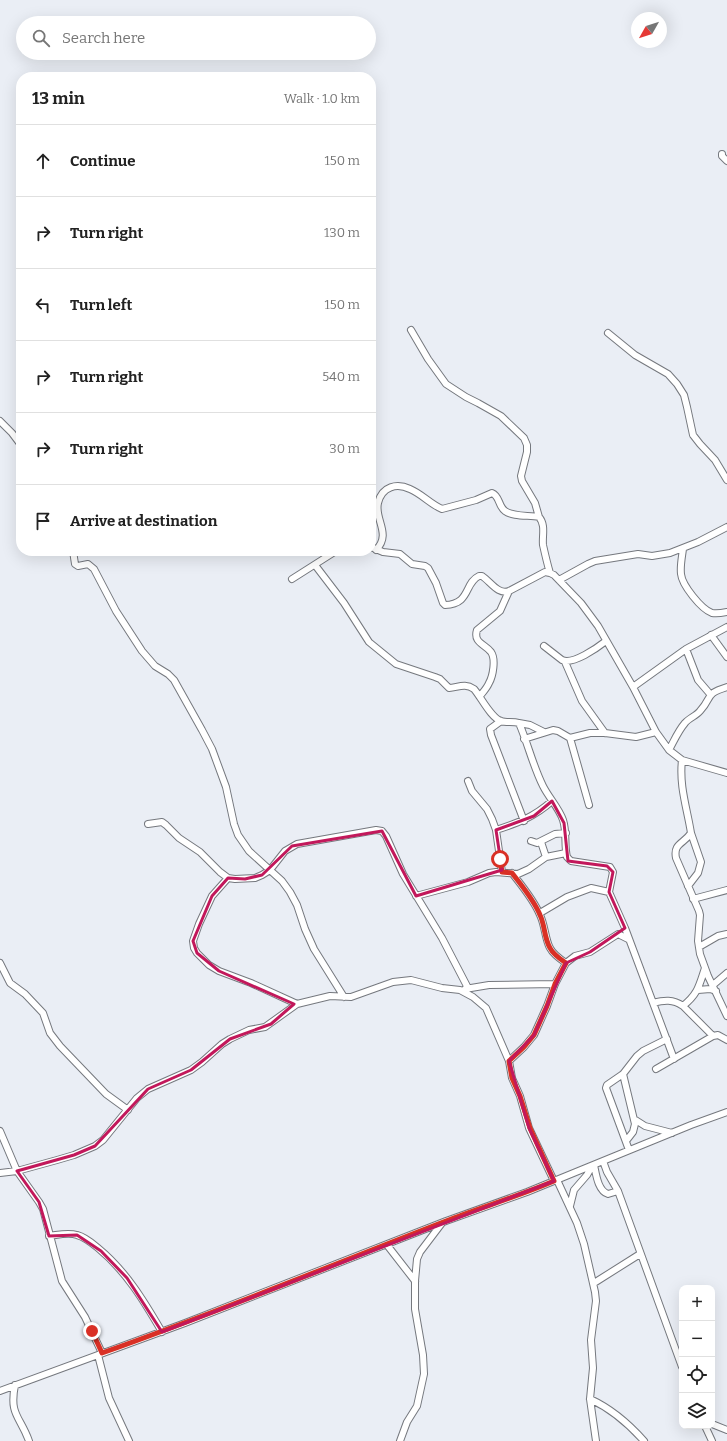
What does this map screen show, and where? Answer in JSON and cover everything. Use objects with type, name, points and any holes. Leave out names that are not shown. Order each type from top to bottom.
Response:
[{"type":"street","points":[[722,154],[727,161]]},
{"type":"street","points":[[412,330],[428,359],[446,384],[501,416],[524,438],[527,445],[521,476],[522,481],[535,503],[539,517],[543,523],[543,542],[550,573]]},
{"type":"street","points":[[608,333],[635,355],[668,374],[677,384],[684,395],[693,435],[716,460],[727,480]]},
{"type":"street","points":[[0,421],[16,438]]},
{"type":"street","points":[[387,553],[381,544],[382,528],[378,510],[378,502],[386,490],[392,486],[409,488],[442,509],[476,500],[492,493],[498,497],[504,511],[539,517]]},
{"type":"street","points":[[559,580],[595,561],[638,554],[661,556],[682,549],[727,527]]},
{"type":"street","points":[[376,546],[381,544]]},
{"type":"street","points":[[376,549],[387,553],[400,554],[412,564],[425,566],[428,568],[436,583],[443,604],[445,605],[452,604],[462,599],[466,595],[474,580],[479,576],[482,576],[497,589],[506,592],[545,572],[550,573],[559,580],[589,614],[633,687],[656,732],[670,750],[682,760],[727,773]]},
{"type":"street","points":[[682,549],[681,575],[694,597],[710,612],[721,614],[727,612]]},
{"type":"street","points":[[74,556],[75,564],[78,566],[88,564],[94,569],[103,589],[127,629],[148,659],[174,680],[212,749],[226,787],[234,824],[238,835],[249,851],[282,881],[290,892],[297,905],[314,949],[344,997]]},
{"type":"street","points":[[292,580],[328,556]]},
{"type":"street","points":[[314,565],[344,603],[369,642],[392,661],[404,668],[421,671],[435,677],[449,688],[464,685],[470,686],[480,696],[493,715],[501,721]]},
{"type":"street","points":[[480,696],[490,680],[494,657],[489,650],[478,641],[476,634],[477,630],[500,611],[506,600],[506,592]]},
{"type":"street","points":[[633,687],[686,649],[727,627]]},
{"type":"street","points":[[711,635],[727,657]]},
{"type":"street","points":[[565,662],[585,655],[606,641]]},
{"type":"street","points":[[544,646],[565,662],[582,701],[605,732]]},
{"type":"street","points":[[686,649],[698,680],[710,694]]},
{"type":"street","points":[[670,750],[681,728],[701,710],[710,694],[727,687]]},
{"type":"street","points":[[524,821],[490,731],[492,727],[501,721],[514,721],[530,725],[544,732]]},
{"type":"street","points":[[519,723],[539,776],[552,801],[561,814],[566,833],[567,857],[571,861],[610,867],[613,872],[609,892],[625,928],[674,1059]]},
{"type":"street","points":[[524,739],[544,732],[558,731],[570,738],[589,805]]},
{"type":"street","points":[[570,738],[590,733],[605,732],[636,736],[656,732]]},
{"type":"street","points":[[682,760],[680,774],[682,791],[690,833],[701,862],[698,873],[688,886]]},
{"type":"street","points":[[468,781],[475,795],[488,809],[496,830],[502,872]]},
{"type":"street","points":[[496,830],[524,821],[534,816],[552,801]]},
{"type":"street","points":[[148,824],[162,822],[179,838],[200,852],[228,878],[240,879],[255,878],[270,870],[285,851],[297,844],[376,830],[382,831],[386,836],[403,874],[442,938],[468,988]]},
{"type":"street","points":[[531,840],[538,844],[555,834],[566,833]]},
{"type":"street","points":[[690,833],[676,846],[676,858],[699,911],[699,947],[705,968],[727,1016]]},
{"type":"street","points":[[541,842],[546,857]]},
{"type":"street","points":[[416,896],[468,882],[489,873],[502,872],[518,874],[524,872],[546,857],[566,853]]},
{"type":"street","points":[[512,873],[540,913],[550,948],[566,963]]},
{"type":"street","points":[[228,878],[212,896],[193,940],[194,948],[197,953],[210,965],[219,971],[251,983],[297,1004]]},
{"type":"street","points":[[540,913],[567,897],[591,888],[609,892]]},
{"type":"street","points":[[693,899],[727,890]]},
{"type":"street","points":[[699,911],[704,897]]},
{"type":"street","points":[[509,1061],[534,1035],[555,984],[566,963],[575,956],[590,952],[625,928]]},
{"type":"street","points":[[618,934],[628,939]]},
{"type":"street","points":[[699,947],[718,936],[727,934]]},
{"type":"street","points":[[0,965],[10,983],[25,994],[43,1013],[50,1032],[60,1046],[106,1094],[128,1110]]},
{"type":"street","points":[[683,1006],[698,990],[705,968]]},
{"type":"street","points":[[698,990],[715,988],[727,973]]},
{"type":"street","points":[[0,1173],[74,1155],[95,1146],[103,1140],[137,1098],[148,1089],[191,1070],[230,1039],[250,1030],[265,1027],[297,1004],[330,996],[351,997],[393,982],[411,980],[442,988],[460,990],[514,984],[555,984]]},
{"type":"street","points":[[460,990],[486,1008],[509,1061],[512,1078],[520,1096],[530,1128],[570,1206],[584,1244],[594,1282],[596,1301],[592,1331],[593,1368],[590,1399],[596,1441]]},
{"type":"street","points":[[654,1003],[669,1000],[677,1002],[683,1006],[713,1036]]},
{"type":"street","points":[[656,1069],[713,1036],[718,1036],[727,1040]]},
{"type":"street","points":[[629,1150],[606,1088],[607,1085],[624,1074],[638,1056],[650,1047],[667,1039]]},
{"type":"street","points":[[624,1074],[634,1119],[633,1132],[626,1140]]},
{"type":"street","points":[[617,1079],[625,1084]]},
{"type":"street","points":[[0,1391],[162,1332],[387,1245],[442,1222],[556,1181],[629,1150],[727,1112]]},
{"type":"street","points":[[634,1119],[645,1126],[672,1133]]},
{"type":"street","points":[[0,1131],[17,1170],[39,1202],[46,1218],[49,1236],[62,1281],[85,1317],[100,1354],[109,1398],[129,1441]]},
{"type":"street","points":[[603,1161],[607,1172],[618,1191],[679,1359]]},
{"type":"street","points":[[593,1165],[598,1180],[604,1191],[608,1194],[618,1191]]},
{"type":"street","points":[[570,1206],[574,1190],[587,1175],[593,1165]]},
{"type":"street","points":[[400,1441],[407,1422],[417,1406],[424,1374],[423,1355],[415,1309],[414,1281],[417,1258],[442,1222]]},
{"type":"street","points":[[49,1236],[67,1233],[78,1235],[89,1241],[101,1251],[127,1278],[148,1308],[162,1332]]},
{"type":"street","points":[[387,1245],[414,1281]]},
{"type":"street","points":[[594,1282],[640,1254]]},
{"type":"street","points":[[15,1385],[12,1402],[13,1408],[29,1441]]},
{"type":"street","points":[[590,1399],[602,1404],[615,1413],[631,1426],[644,1441]]},
{"type":"street","points":[[715,1425],[727,1430]]},
{"type":"street","points":[[706,1429],[711,1441]]},
{"type":"highlighted area","points":[[552,801],[564,823],[568,861],[607,866],[613,872],[609,892],[625,928],[590,952],[566,963],[534,1035],[509,1061],[529,1128],[554,1181],[162,1332],[127,1278],[101,1251],[77,1235],[49,1236],[39,1202],[17,1171],[74,1155],[95,1146],[148,1089],[191,1070],[230,1039],[271,1024],[294,1004],[219,971],[197,953],[193,941],[212,896],[228,878],[245,879],[262,875],[292,846],[382,831],[416,896],[502,870],[496,830],[534,816]]},
{"type":"route","points":[[92,1331],[102,1353],[185,1323],[446,1221],[518,1196],[554,1181],[535,1143],[526,1119],[522,1101],[512,1078],[509,1061],[534,1035],[555,984],[566,963],[550,948],[540,913],[512,873],[502,872],[500,859]]}]
